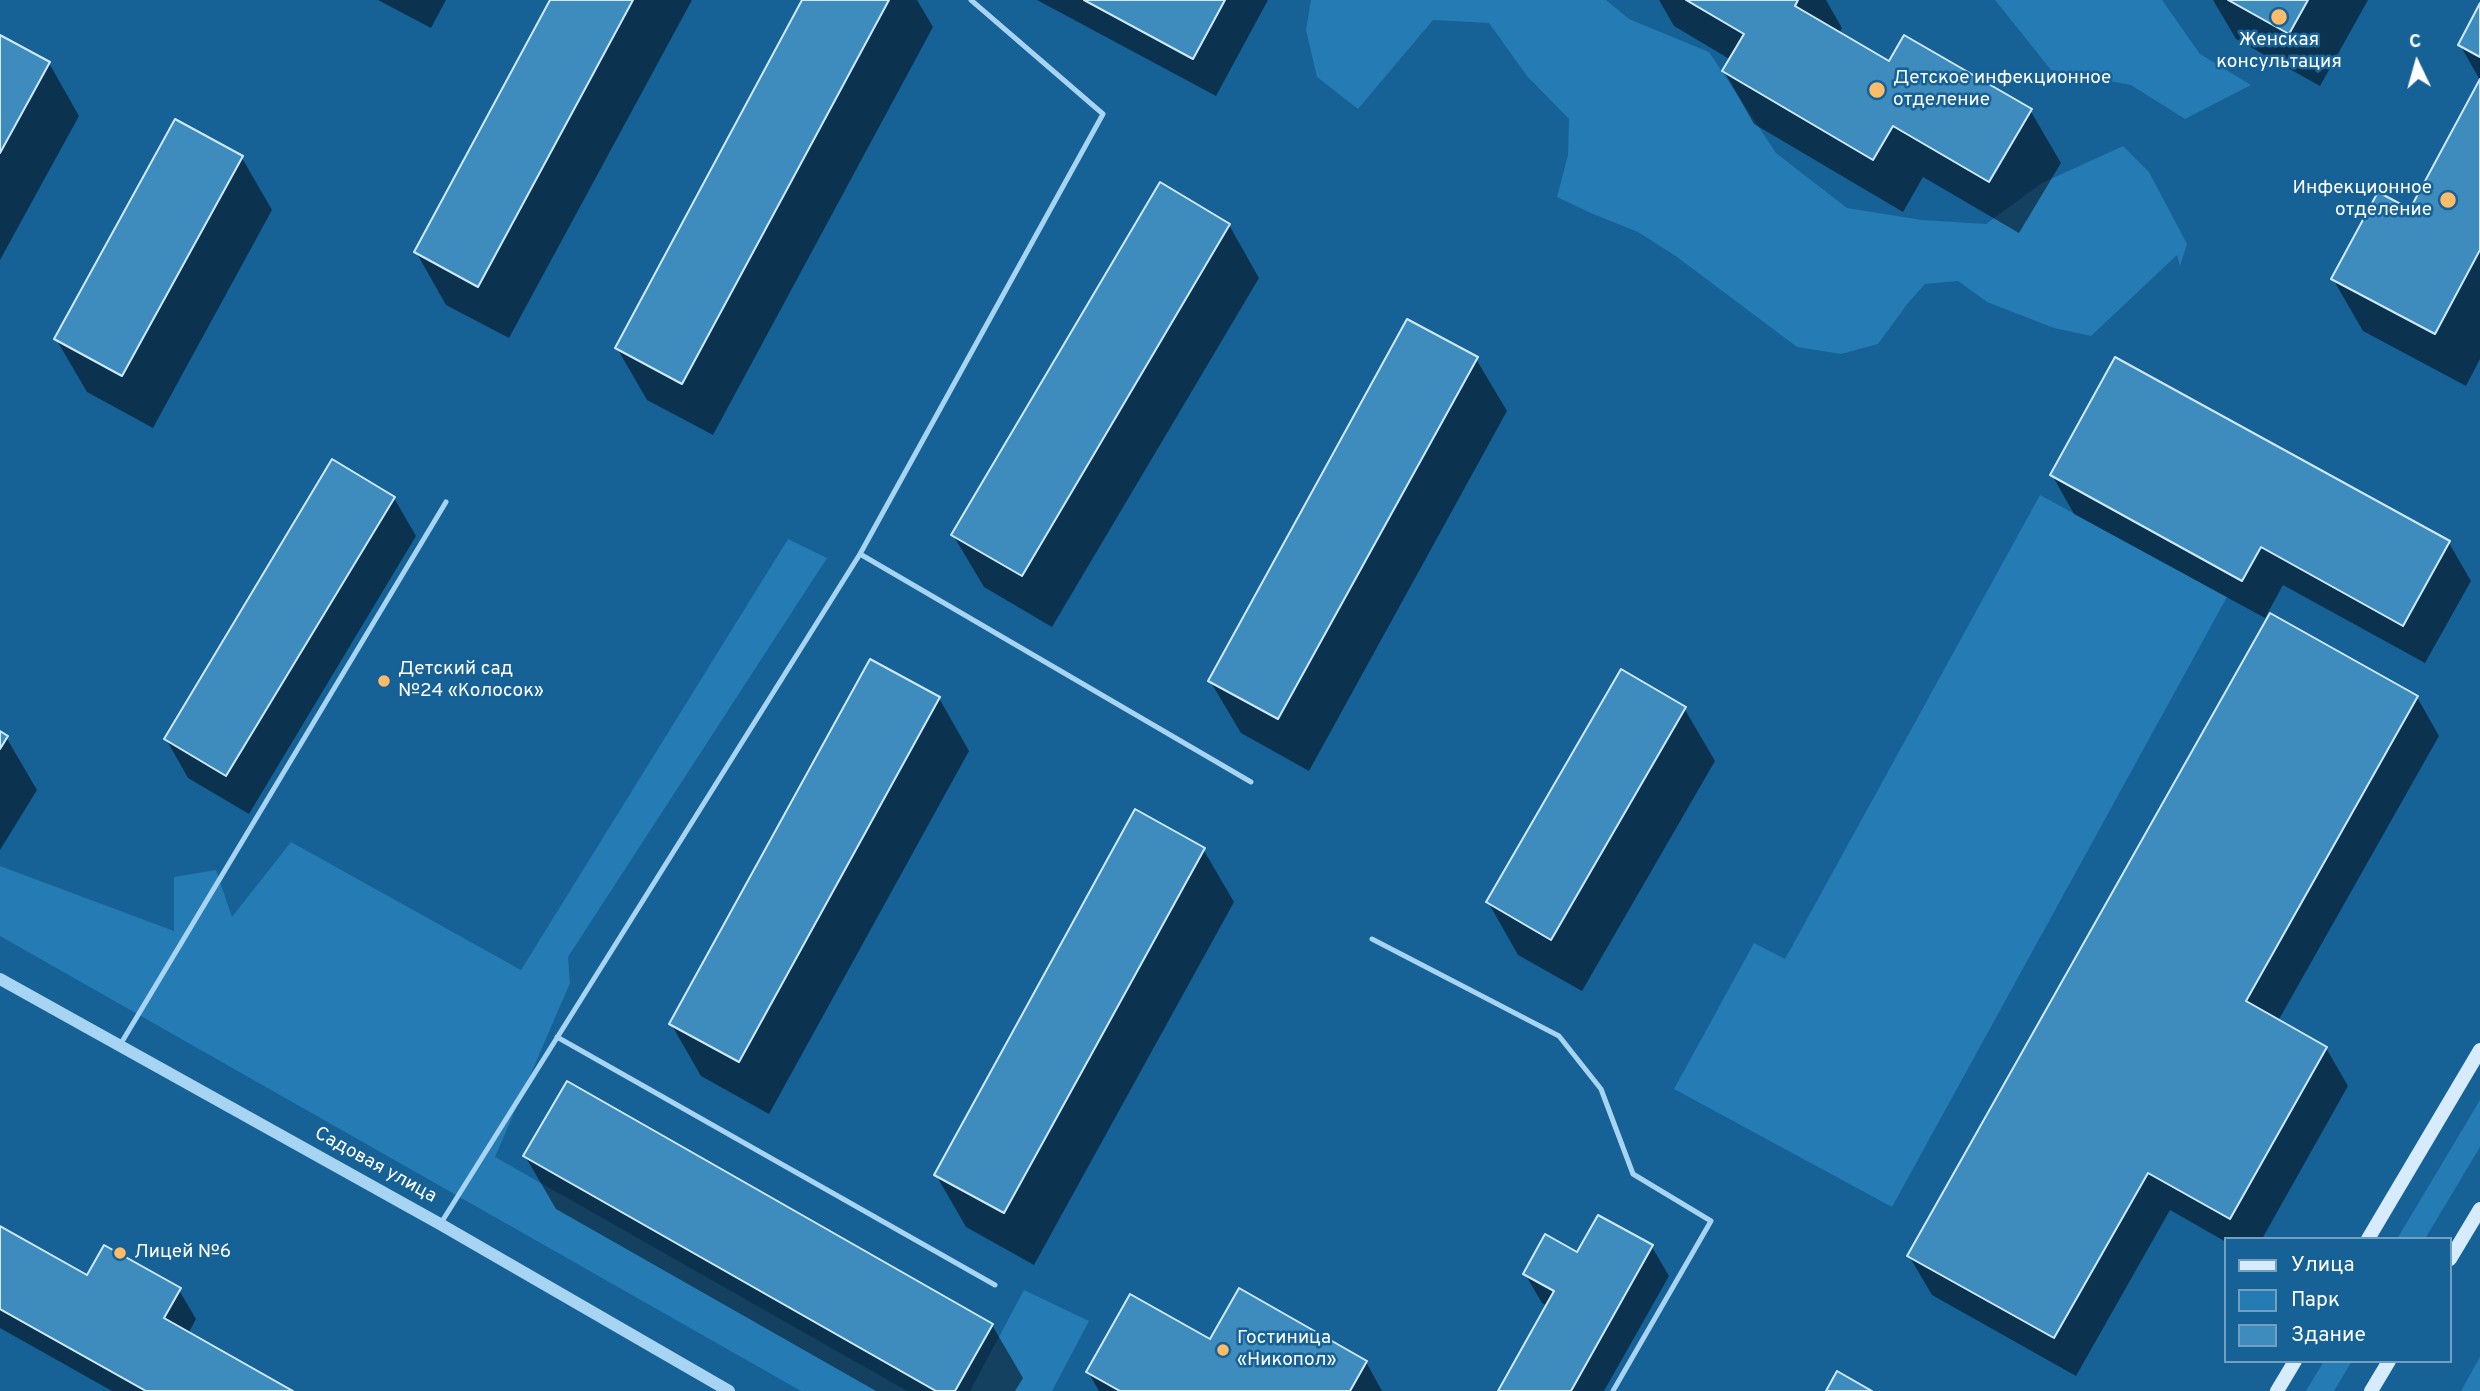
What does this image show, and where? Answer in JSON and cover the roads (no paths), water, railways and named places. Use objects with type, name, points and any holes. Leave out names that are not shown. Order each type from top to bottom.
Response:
[{"type":"main road","points":[[2369,1237],[2480,1049]]},
{"type":"main road","points":[[2452,1256],[2480,1209]]},
{"type":"main road","points":[[2277,1391],[2294,1363]]},
{"type":"main road","points":[[2371,1391],[2388,1363]]},
{"type":"street","name":"Садовая улица","points":[[0,979],[440,1224],[729,1391]]},
{"type":"lane","points":[[440,1224],[860,554],[1103,114],[971,0]]},
{"type":"lane","points":[[119,1046],[446,502]]},
{"type":"lane","points":[[860,554],[1251,782]]},
{"type":"lane","points":[[1372,939],[1559,1036],[1601,1089],[1633,1174],[1711,1221],[1613,1391]]},
{"type":"lane","points":[[557,1037],[995,1284]]},
{"type":"place","name":"Женская консультация","points":[[2279,17]]},
{"type":"place","name":"Детское инфекционное отделение","points":[[1877,90]]},
{"type":"place","name":"Инфекционное отделение","points":[[2448,200]]},
{"type":"place","name":"Детский сад №24 «Колосок»","points":[[384,681]]},
{"type":"place","name":"Лицей №6","points":[[120,1253]]},
{"type":"place","name":"Гостиница «Никопол»","points":[[1223,1350]]}]
